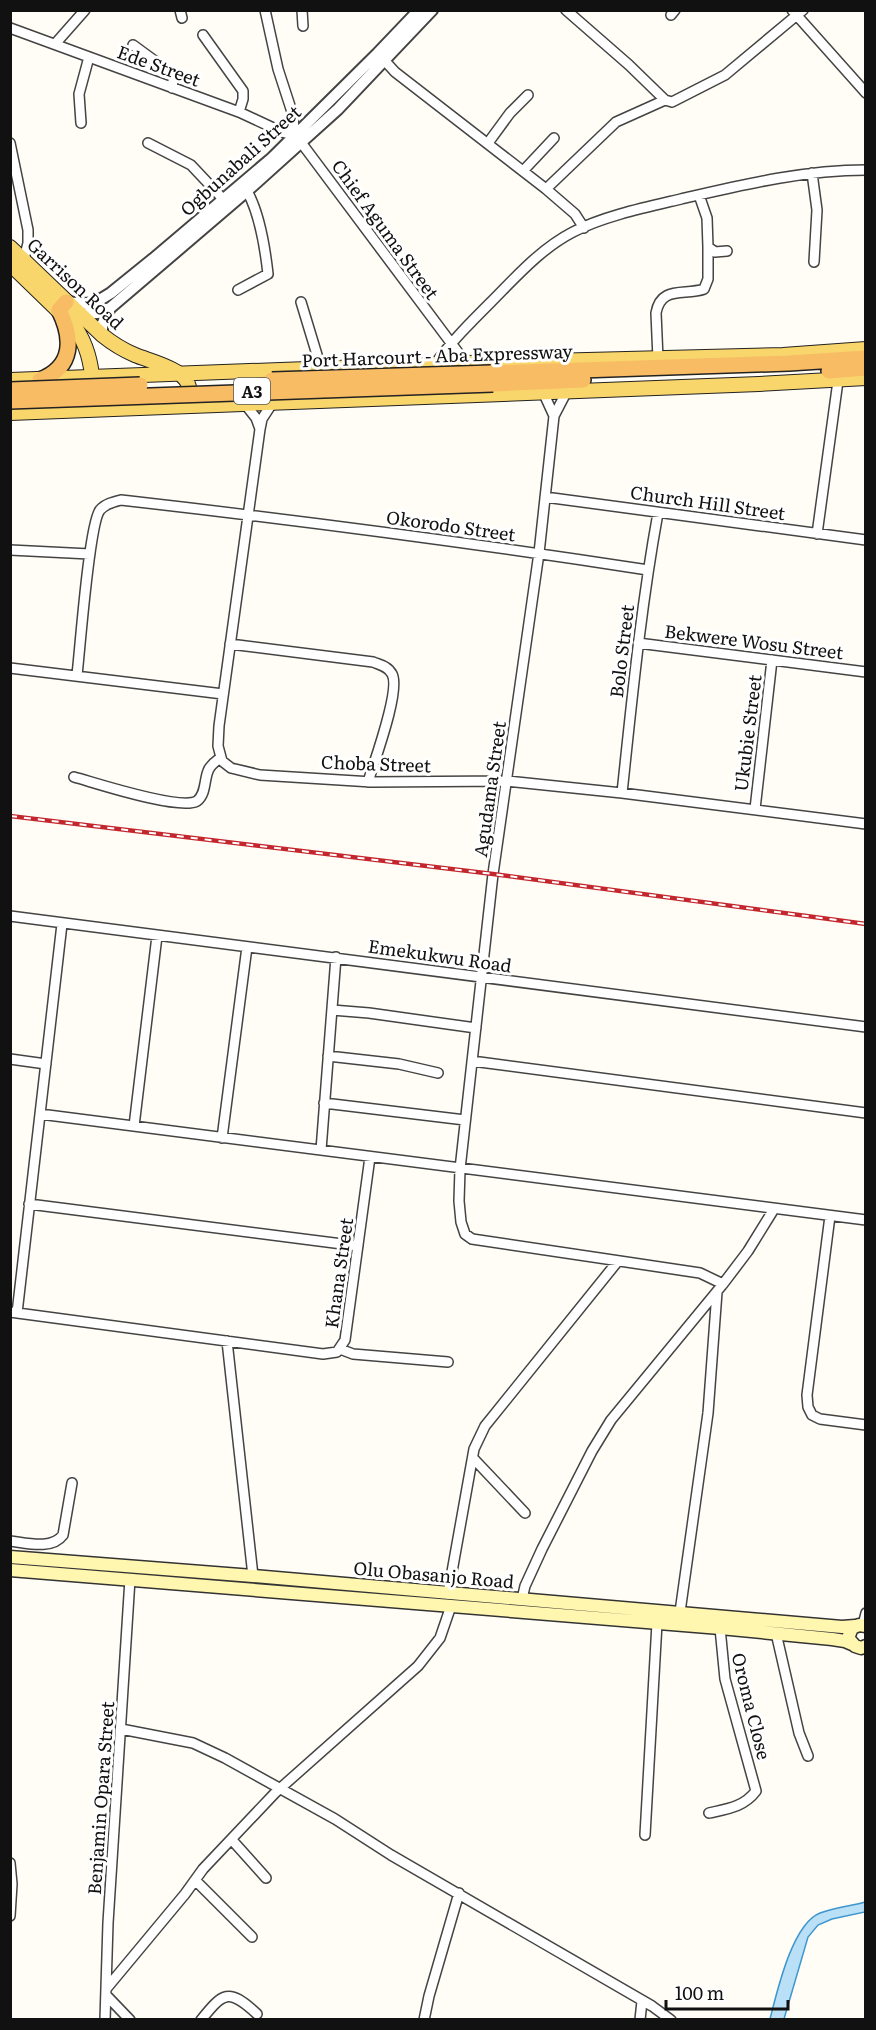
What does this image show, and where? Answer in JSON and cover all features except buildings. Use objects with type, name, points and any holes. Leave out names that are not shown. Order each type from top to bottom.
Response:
[{"type":"highway","points":[[40,380],[59,369],[68,348],[69,338],[62,306]]},
{"type":"highway","name":"Port Harcourt - Aba Expressway","points":[[10,401],[866,358]]},
{"type":"highway","name":"Port Harcourt - Aba Expressway","points":[[10,390],[866,368]]},
{"type":"main road","name":"Garrison Road","points":[[10,247],[24,259],[62,306],[82,338],[90,357],[95,409]]},
{"type":"main road","name":"Garrison Road","points":[[10,264],[62,306],[81,316],[117,346],[133,355],[169,367],[180,374]]},
{"type":"main road","points":[[10,380],[435,364],[783,355],[866,349]]},
{"type":"main road","points":[[180,374],[187,380],[190,389],[188,399],[182,407]]},
{"type":"main road","points":[[10,413],[838,381],[866,378]]},
{"type":"main road","name":"Olu Obasanjo Road","points":[[10,1557],[842,1627],[862,1622]]},
{"type":"main road","name":"Olu Obasanjo Road","points":[[10,1570],[720,1628],[832,1639],[862,1646]]},
{"type":"main road","points":[[862,1622],[848,1634],[862,1646]]},
{"type":"street","points":[[55,44],[85,10]]},
{"type":"street","points":[[265,10],[278,69],[299,139]]},
{"type":"street","points":[[302,10],[303,26]]},
{"type":"street","name":"Ogbunabali Street","points":[[81,316],[110,308],[247,191],[299,139],[419,10]]},
{"type":"street","name":"Ogbunabali Street","points":[[62,306],[87,304],[98,301],[111,293],[272,158],[338,109],[432,10]]},
{"type":"street","points":[[566,10],[665,100],[672,102],[725,75],[798,12],[866,93]]},
{"type":"street","name":"Ede Street","points":[[10,28],[239,112],[299,139]]},
{"type":"street","points":[[203,35],[243,91],[239,112]]},
{"type":"street","points":[[133,45],[174,75],[172,88]]},
{"type":"street","points":[[81,123],[79,94],[89,57]]},
{"type":"street","points":[[385,61],[395,72],[546,189],[575,214],[584,228]]},
{"type":"street","points":[[488,143],[510,113],[528,95]]},
{"type":"street","points":[[546,189],[616,122],[665,100]]},
{"type":"street","points":[[523,171],[554,138]]},
{"type":"street","name":"Chief Aguma Street","points":[[299,139],[466,363]]},
{"type":"street","points":[[10,143],[28,230],[24,259]]},
{"type":"street","points":[[148,143],[190,165],[223,199]]},
{"type":"street","points":[[435,364],[450,343],[526,266],[572,233],[650,207],[699,195],[831,170],[866,170]]},
{"type":"street","points":[[812,173],[817,210],[814,262]]},
{"type":"street","points":[[238,290],[268,274],[259,222],[253,201],[247,191]]},
{"type":"street","points":[[658,359],[657,306],[667,296],[677,292],[704,289],[708,279],[707,218],[699,195]]},
{"type":"street","points":[[10,203],[20,196]]},
{"type":"street","points":[[708,247],[715,252],[727,251]]},
{"type":"street","points":[[301,302],[321,368]]},
{"type":"street","points":[[102,335],[102,325],[110,308]]},
{"type":"street","points":[[817,534],[838,381]]},
{"type":"street","points":[[554,416],[567,391]]},
{"type":"street","points":[[543,392],[554,416]]},
{"type":"street","points":[[75,777],[164,802],[191,803],[202,795],[208,770],[220,758],[219,726],[260,429],[266,412],[273,402]]},
{"type":"street","points":[[245,404],[256,418],[260,429]]},
{"type":"street","name":"Agudama Street","points":[[554,416],[539,553],[493,874],[460,1168],[459,1201],[461,1222],[469,1238],[618,1261]]},
{"type":"street","name":"Church Hill Street","points":[[545,497],[866,540]]},
{"type":"street","name":"Okorodo Street","points":[[90,554],[99,511],[110,503],[121,500],[539,553],[648,570]]},
{"type":"street","name":"Bolo Street","points":[[622,793],[638,643],[658,513]]},
{"type":"street","points":[[10,550],[90,554],[77,675]]},
{"type":"street","name":"Bekwere Wosu Street","points":[[638,643],[866,672]]},
{"type":"street","points":[[230,644],[373,662],[386,667],[391,672],[394,683],[392,702],[368,782]]},
{"type":"street","name":"Ukubie Street","points":[[755,809],[772,660]]},
{"type":"street","points":[[10,668],[223,694]]},
{"type":"street","name":"Choba Street","points":[[220,758],[231,768],[260,775],[368,782],[507,781],[866,824]]},
{"type":"street","name":"Emekukwu Road","points":[[10,916],[866,1027]]},
{"type":"street","points":[[14,1313],[62,924]]},
{"type":"street","points":[[134,1126],[158,936]]},
{"type":"street","points":[[222,1138],[247,947]]},
{"type":"street","points":[[321,1150],[336,957]]},
{"type":"street","points":[[332,1010],[476,1028]]},
{"type":"street","points":[[328,1056],[399,1064],[438,1073]]},
{"type":"street","points":[[10,1059],[46,1064]]},
{"type":"street","points":[[472,1061],[866,1113]]},
{"type":"street","points":[[324,1103],[465,1120]]},
{"type":"street","points":[[40,1114],[866,1220]]},
{"type":"street","name":"Khana Street","points":[[14,1313],[322,1354],[333,1353],[340,1349],[345,1340],[370,1157]]},
{"type":"street","points":[[29,1204],[358,1246]]},
{"type":"street","points":[[522,1599],[525,1586],[542,1549],[592,1451],[611,1420],[720,1288],[748,1251],[774,1209]]},
{"type":"street","points":[[830,1216],[807,1395],[808,1407],[812,1415],[820,1419],[866,1425]]},
{"type":"street","points":[[448,1594],[474,1449],[485,1426],[618,1261],[700,1273],[720,1288]]},
{"type":"street","points":[[680,1612],[708,1413],[720,1288]]},
{"type":"street","points":[[226,1341],[253,1576]]},
{"type":"street","points":[[340,1349],[354,1354],[448,1362]]},
{"type":"street","points":[[473,1458],[525,1513]]},
{"type":"street","points":[[10,1541],[42,1544],[60,1538],[63,1534],[72,1483]]},
{"type":"street","name":"Benjamin Opara Street","points":[[105,2019],[108,1923],[130,1579]]},
{"type":"street","points":[[130,2019],[106,1992],[203,1869],[281,1788],[418,1666],[440,1638],[451,1606]]},
{"type":"street","points":[[645,1835],[657,1623]]},
{"type":"street","name":"Oroma Close","points":[[709,1813],[737,1807],[748,1801],[756,1791],[726,1679],[720,1628]]},
{"type":"street","points":[[776,1633],[800,1733],[808,1756]]},
{"type":"street","points":[[121,1729],[194,1743],[281,1788],[671,2019]]},
{"type":"street","points":[[232,1839],[266,1878]]},
{"type":"street","points":[[10,1863],[12,1884],[10,1916]]},
{"type":"street","points":[[195,1880],[252,1936]]},
{"type":"street","points":[[424,2019],[459,1893]]},
{"type":"street","points":[[201,2019],[223,1996],[231,1996],[257,2014]]},
{"type":"street","points":[[640,2019],[642,2001]]},
{"type":"water","points":[[865,1902],[865,1912],[832,1919],[818,1925],[808,1937],[784,2019],[770,2019],[787,1960],[801,1930],[820,1913]]},
{"type":"railway","points":[[10,816],[493,874],[866,924]]}]
